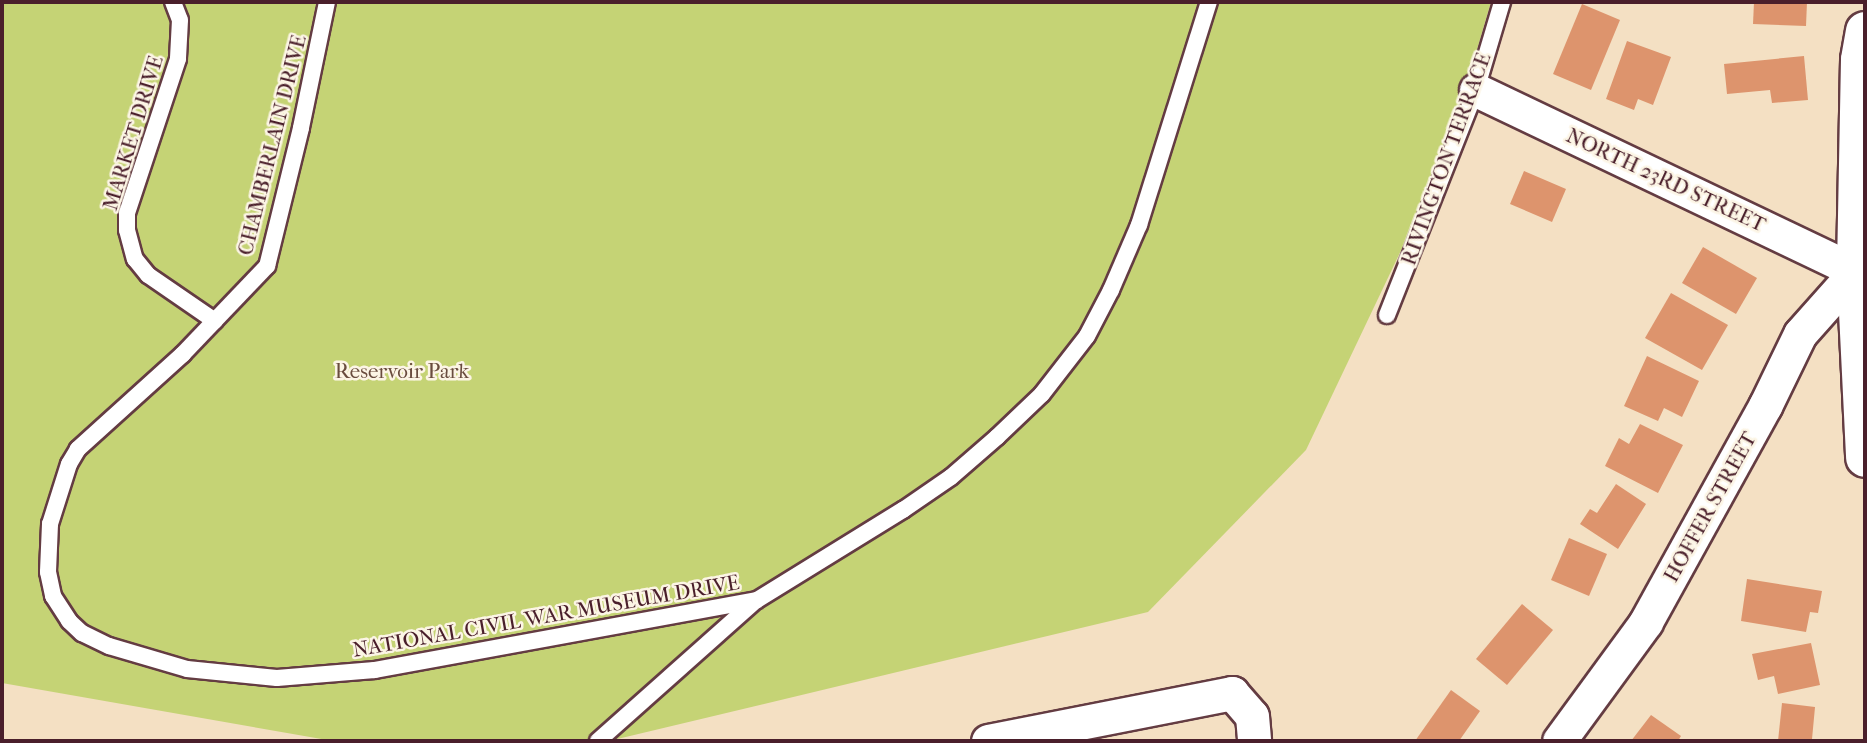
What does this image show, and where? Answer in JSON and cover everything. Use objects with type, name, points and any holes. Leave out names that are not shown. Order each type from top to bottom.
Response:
[{"type":"main road","points":[[1865,34],[1860,60],[1859,265],[1865,458]]},
{"type":"street","name":"NORTH 23RD STREET","points":[[1476,90],[1859,265]]},
{"type":"street","name":"HOFFER STREET","points":[[1559,741],[1646,622],[1765,406],[1800,334],[1859,265]]},
{"type":"street","points":[[988,741],[1232,693],[1252,716],[1254,741]]},
{"type":"lane","name":"MARKET DRIVE","points":[[173,2],[180,20],[178,59],[127,213],[127,230],[135,259],[148,275],[215,321]]},
{"type":"lane","name":"CHAMBERLAIN DRIVE","points":[[215,321],[267,266],[301,128],[327,2]]},
{"type":"lane","name":"NATIONAL CIVIL WAR MUSEUM DRIVE","points":[[215,321],[183,354],[91,436],[69,464],[51,524],[48,572],[53,596],[61,611],[82,633],[142,658],[187,669],[277,678],[375,670],[757,600],[951,477],[1042,394],[1073,357],[1111,290],[1139,225],[1209,2]]},
{"type":"lane","name":"RIVINGTON TERRACE","points":[[1387,315],[1476,90],[1502,2]]},
{"type":"lane","points":[[598,741],[757,600]]},
{"type":"green space","name":"Reservoir Park","points":[[2,2],[1491,2],[1445,158],[1306,450],[1148,612],[609,741],[333,741],[2,683]]},
{"type":"building","points":[[1754,2],[1807,2],[1806,26],[1753,24]]},
{"type":"building","points":[[1582,4],[1620,20],[1591,90],[1553,74]]},
{"type":"building","points":[[1627,41],[1671,57],[1653,105],[1638,99],[1634,110],[1606,99]]},
{"type":"building","points":[[1804,56],[1808,100],[1772,103],[1770,90],[1727,94],[1724,64]]},
{"type":"building","points":[[1524,171],[1566,189],[1552,222],[1510,204]]},
{"type":"building","points":[[1703,247],[1757,278],[1736,314],[1682,283]]},
{"type":"building","points":[[1671,293],[1728,325],[1702,370],[1645,338]]},
{"type":"building","points":[[1647,356],[1699,381],[1682,417],[1664,408],[1658,421],[1624,406]]},
{"type":"building","points":[[1640,424],[1683,445],[1658,493],[1605,466],[1619,438],[1629,444]]},
{"type":"building","points":[[1616,484],[1646,504],[1618,549],[1580,524],[1590,509],[1597,513]]},
{"type":"building","points":[[1569,538],[1607,554],[1589,596],[1551,580]]},
{"type":"building","points":[[1747,579],[1822,591],[1818,613],[1810,612],[1806,632],[1741,621]]},
{"type":"building","points":[[1522,604],[1553,630],[1507,685],[1476,659]]},
{"type":"building","points":[[1811,643],[1820,685],[1778,694],[1774,676],[1758,680],[1752,654]]},
{"type":"building","points":[[1451,690],[1480,711],[1459,741],[1415,741]]},
{"type":"building","points":[[1782,703],[1815,707],[1812,739],[1778,741]]},
{"type":"building","points":[[1651,715],[1681,736],[1678,741],[1631,741]]}]
